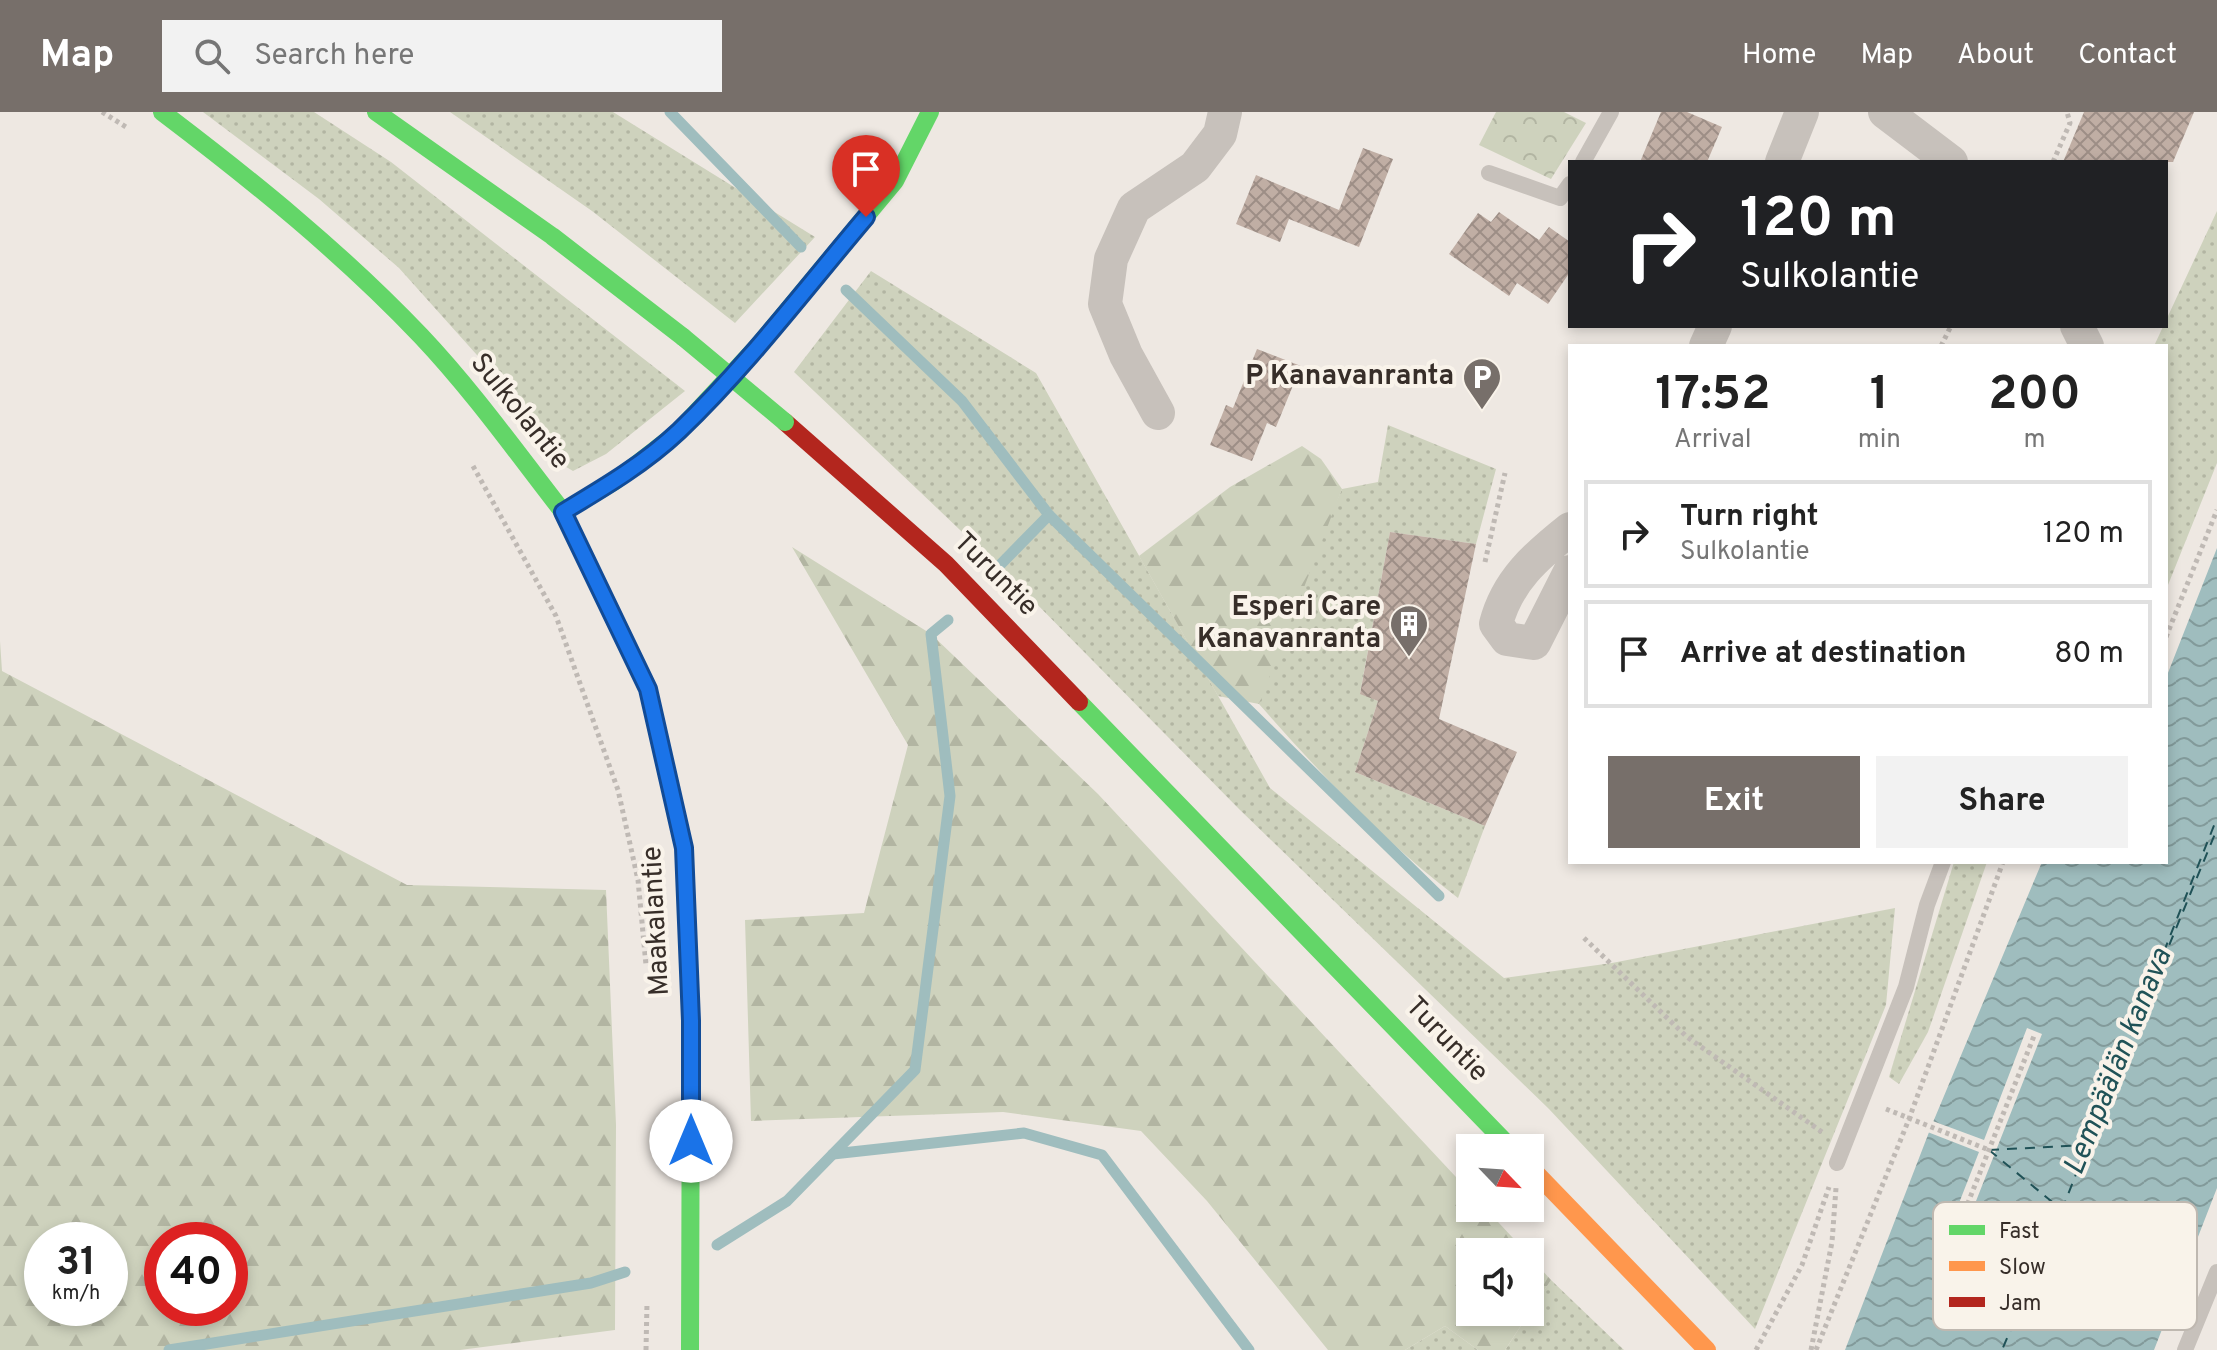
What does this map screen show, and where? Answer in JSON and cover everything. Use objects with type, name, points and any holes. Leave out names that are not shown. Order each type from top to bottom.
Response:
[{"type":"street","name":"Sulkolantie","points":[[162,112],[225,159],[367,285],[451,371],[563,512],[615,481],[678,432],[757,347],[895,181],[930,112]]},
{"type":"street","name":"Turuntie","points":[[376,112],[552,236],[683,337],[946,564],[1497,1134]]},
{"type":"street","points":[[1158,413],[1126,355],[1105,304],[1111,259],[1134,208],[1195,167],[1220,134],[1225,112]]},
{"type":"street","points":[[1783,160],[1802,112]]},
{"type":"street","points":[[1885,112],[1948,160]]},
{"type":"street","name":"Maakalantie","points":[[563,512],[648,689],[684,848],[691,1021],[690,1350]]},
{"type":"street","points":[[1568,531],[1514,581],[1502,603],[1496,624],[1507,639],[1534,643],[1568,576]]},
{"type":"street","points":[[1544,1181],[1701,1344]]},
{"type":"lane","points":[[1584,160],[1611,112]]},
{"type":"lane","points":[[1489,173],[1560,198],[1568,187]]},
{"type":"lane","points":[[1840,1155],[1906,987],[1927,905],[1942,864]]},
{"type":"lane","points":[[2197,1321],[2217,1272]]},
{"type":"lane","points":[[2185,1350],[2193,1330]]},
{"type":"path","points":[[102,112],[137,134]]},
{"type":"path","points":[[2054,160],[2070,123],[2067,112]]},
{"type":"path","points":[[466,454],[556,616],[618,790],[638,880],[646,972]]},
{"type":"path","points":[[1483,574],[1505,473]]},
{"type":"path","points":[[2168,632],[2217,510]]},
{"type":"path","points":[[1813,1350],[1909,1119],[2002,864]]},
{"type":"path","points":[[1584,938],[1687,1037],[1840,1155]]},
{"type":"path","points":[[1968,1202],[2034,1036]]},
{"type":"path","points":[[1909,1119],[1989,1150]]},
{"type":"path","points":[[1756,1350],[1802,1265],[1840,1155]]},
{"type":"path","points":[[1813,1350],[1832,1242],[1840,1155]]},
{"type":"path","points":[[646,1350],[647,1287]]},
{"type":"green space","points":[[203,112],[314,112],[391,162],[685,391],[606,454],[573,471],[546,455],[502,383],[399,268],[319,199]]},
{"type":"green space","points":[[450,112],[613,112],[815,237],[735,323],[592,211]]},
{"type":"green space","points":[[1496,112],[1564,112],[1586,123],[1551,179],[1479,145]]},
{"type":"green space","points":[[2217,211],[2217,463],[2168,585],[2168,344],[2155,344],[2162,328],[2168,328],[2168,316]]},
{"type":"green space","points":[[871,271],[1036,373],[1270,788],[1504,978],[1612,963],[1895,908],[1886,1005],[1755,1329],[1549,1109],[1239,809],[1021,588],[794,372]]},
{"type":"green space","points":[[1388,425],[1496,469],[1476,544],[1390,532],[1360,693],[1378,701],[1355,772],[1485,826],[1458,898],[1404,854],[1354,806],[1259,704],[1287,614],[1342,489],[1378,482]]},
{"type":"green space","points":[[1302,446],[1321,459],[1342,489],[1259,704],[1218,696],[1139,556],[1230,487]]},
{"type":"green space","points":[[792,547],[931,634],[1098,794],[1456,1177],[1456,1222],[1498,1222],[1513,1238],[1456,1238],[1456,1326],[1521,1326],[1505,1350],[1478,1350],[1445,1326],[1405,1350],[1328,1350],[1207,1201],[1141,1131],[1003,1112],[751,1121],[745,920],[864,913],[908,745]]},
{"type":"green space","points":[[0,641],[2,671],[407,885],[606,890],[616,1125],[615,1330],[460,1350],[0,1350]]},
{"type":"green space","points":[[1953,864],[1986,864],[1928,1032],[1899,1084],[1889,1077]]},
{"type":"green space","points":[[1544,1272],[1551,1280],[1544,1291]]},
{"type":"green space","points":[[1551,1280],[1624,1350],[1505,1350],[1521,1326],[1544,1326],[1544,1291]]},
{"type":"green space","points":[[1445,1326],[1478,1350],[1405,1350]]},
{"type":"water","name":"Lempäälän kanava","points":[[2217,548],[2217,1188],[2197,1239],[2197,1202],[1933,1202],[1933,1330],[2162,1330],[2154,1350],[1845,1350],[1931,1127],[2041,864],[2168,864],[2168,673]]},
{"type":"pier","points":[[2027,1028],[2042,1034],[1976,1202],[1959,1202],[1979,1152],[1925,1131],[1930,1120],[1984,1140]]},
{"type":"building","points":[[1661,112],[1687,112],[1722,127],[1708,160],[1641,160]]},
{"type":"building","points":[[2084,112],[2194,112],[2173,162],[2064,160]]},
{"type":"building","points":[[1363,148],[1393,159],[1359,247],[1289,219],[1280,242],[1236,224],[1256,175],[1339,210]]},
{"type":"building","points":[[1499,212],[1539,240],[1549,227],[1568,241],[1568,275],[1548,304],[1517,283],[1509,296],[1449,254],[1478,213],[1491,222]]},
{"type":"building","points":[[1257,349],[1301,366],[1276,427],[1267,423],[1252,461],[1210,445],[1226,405],[1233,408]]},
{"type":"building","name":"Esperi Care Kanavanranta","points":[[1390,532],[1476,544],[1439,719],[1517,752],[1485,826],[1355,772],[1378,701],[1360,694]]},
{"type":"waterway","points":[[670,112],[801,247]]},
{"type":"waterway","points":[[846,290],[962,401],[1049,515]]},
{"type":"waterway","points":[[998,567],[1049,515],[1439,896]]},
{"type":"waterway","points":[[717,1245],[787,1201],[915,1070],[950,796],[931,634],[948,620]]},
{"type":"waterway","points":[[833,1154],[1024,1133],[1102,1155],[1249,1350]]},
{"type":"waterway","points":[[169,1350],[591,1283],[625,1272]]},
{"type":"ferry route","points":[[1989,1150],[2087,1145],[2217,818]]},
{"type":"ferry route","points":[[2135,1028],[2217,829]]},
{"type":"ferry route","points":[[2065,1202],[2087,1146]]},
{"type":"ferry route","points":[[1989,1150],[2052,1202]]},
{"type":"ferry route","points":[[2002,1350],[2011,1330]]},
{"type":"traffic: fast","points":[[162,112],[296,219],[391,305],[459,378],[563,512],[615,481],[678,432],[757,347],[895,181],[930,112]]},
{"type":"traffic: fast","points":[[376,112],[552,236],[683,337]]},
{"type":"traffic: fast","points":[[683,337],[785,422]]},
{"type":"traffic: fast","points":[[1079,702],[1497,1134]]},
{"type":"traffic: fast","points":[[673,800],[684,848],[691,1021],[690,1350]]},
{"type":"traffic: slow","points":[[563,512],[648,689],[673,800]]},
{"type":"traffic: slow","points":[[1544,1181],[1707,1350]]},
{"type":"traffic: jam","points":[[785,422],[946,564],[1079,702]]},
{"type":"place","name":"P Kanavanranta","points":[[1482,411]]},
{"type":"place","name":"Esperi Care Kanavanranta","points":[[1409,658]]},
{"type":"route","points":[[691,1141],[691,1021],[684,848],[648,689],[563,512],[615,481],[678,432],[757,347],[866,217]]}]
